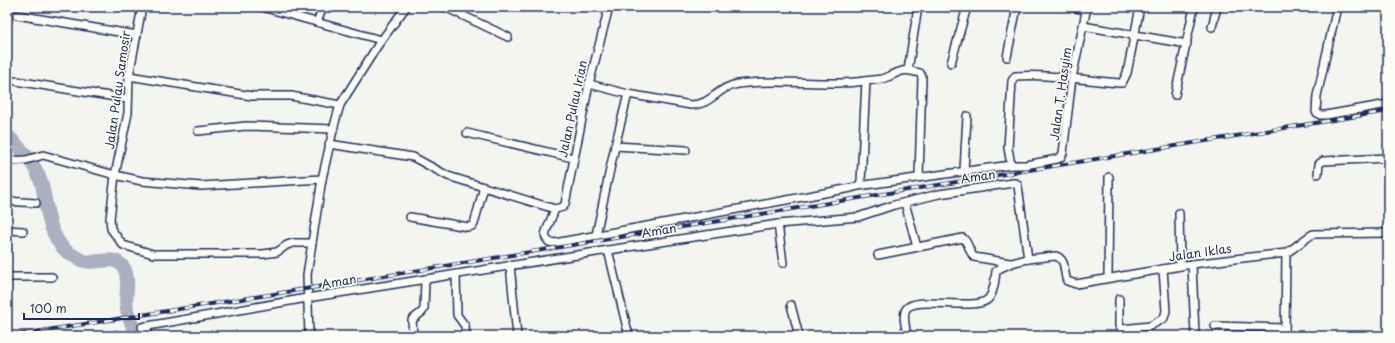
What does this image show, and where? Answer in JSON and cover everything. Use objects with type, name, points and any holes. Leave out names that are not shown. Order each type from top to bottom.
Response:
[{"type":"street","name":"Jalan Pulau Samosir","points":[[142,7],[129,76],[128,112],[115,175],[110,219],[111,229],[117,238],[123,245],[153,254],[263,254],[277,252],[293,243],[312,242]]},
{"type":"street","points":[[264,7],[381,40]]},
{"type":"street","points":[[317,22],[323,7]]},
{"type":"street","points":[[309,336],[307,275],[322,179],[329,144],[340,105],[381,40],[406,7]]},
{"type":"street","points":[[446,7],[508,37]]},
{"type":"street","name":"Jalan Pulau Irian","points":[[554,209],[562,207],[564,204],[589,84],[608,7]]},
{"type":"street","points":[[908,70],[918,7]]},
{"type":"street","points":[[951,63],[967,7]]},
{"type":"street","points":[[1007,57],[1017,7]]},
{"type":"street","points":[[1071,7],[1087,8]]},
{"type":"street","points":[[329,144],[413,157],[448,176],[554,209],[545,234],[549,242],[555,243],[858,186],[1011,165],[1008,148],[1012,81],[1015,76],[1035,75],[1122,82],[1126,73],[1140,7]]},
{"type":"street","points":[[1175,95],[1194,7]]},
{"type":"street","points":[[1212,27],[1217,7]]},
{"type":"street","points":[[1337,7],[1317,96],[1316,112],[1320,115],[1326,115],[1388,104]]},
{"type":"street","name":"Jalan T. Hasyim","points":[[1011,165],[1026,165],[1057,159],[1061,157],[1063,153],[1072,78],[1087,8]]},
{"type":"street","points":[[17,15],[137,35]]},
{"type":"street","points":[[1083,26],[1187,44]]},
{"type":"street","points":[[589,84],[628,94],[691,105],[699,105],[706,103],[720,91],[736,84],[842,83],[884,78],[901,71],[908,70],[920,73],[922,77],[919,178]]},
{"type":"street","points":[[129,76],[252,96],[291,96],[340,105]]},
{"type":"street","points":[[858,186],[861,182],[866,80]]},
{"type":"street","points":[[16,81],[128,99]]},
{"type":"street","points":[[596,235],[628,94]]},
{"type":"street","points":[[964,171],[967,116]]},
{"type":"street","points":[[198,131],[246,126],[333,130]]},
{"type":"street","points":[[467,134],[573,158]]},
{"type":"street","points":[[615,146],[686,150]]},
{"type":"street","points":[[7,161],[26,160],[43,156],[142,181],[201,186],[322,179]]},
{"type":"street","points":[[1318,174],[1319,164],[1323,161],[1388,158]]},
{"type":"street","points":[[1108,278],[1109,177]]},
{"type":"street","name":"Aman","points":[[148,336],[145,326],[510,265],[778,224],[858,217],[939,194],[1013,183],[1018,186],[1028,260]]},
{"type":"street","points":[[410,217],[468,227],[472,226],[474,224],[484,188]]},
{"type":"street","points":[[7,201],[36,202]]},
{"type":"street","points":[[905,203],[917,247]]},
{"type":"street","points":[[1179,213],[1180,266]]},
{"type":"street","points":[[778,224],[783,263]]},
{"type":"street","points":[[7,230],[24,231]]},
{"type":"street","points":[[1216,326],[1285,332],[1286,253],[1294,249],[1305,238],[1313,234],[1388,233]]},
{"type":"street","points":[[878,255],[963,238],[974,257],[1012,263]]},
{"type":"street","points":[[608,250],[629,336]]},
{"type":"street","name":"Jalan Iklas","points":[[1028,260],[1056,256],[1063,261],[1068,281],[1076,284],[1192,264],[1286,253]]},
{"type":"street","points":[[907,336],[904,317],[906,310],[909,307],[920,304],[977,304],[987,300],[992,291],[996,271],[1012,263],[1028,260]]},
{"type":"street","points":[[1192,264],[1195,336]]},
{"type":"street","points":[[510,265],[517,336]]},
{"type":"street","points":[[1118,299],[1119,326],[1122,329],[1150,326],[1164,318],[1166,311],[1163,270]]},
{"type":"street","points":[[456,274],[457,316],[465,326],[466,336]]},
{"type":"street","points":[[7,277],[52,277]]},
{"type":"street","points":[[413,336],[412,320],[424,309],[425,279]]},
{"type":"street","points":[[791,305],[799,336]]},
{"type":"waterway","points":[[7,18],[11,7]]},
{"type":"waterway","points":[[7,135],[27,157],[38,175],[41,182],[50,224],[57,240],[63,248],[84,261],[111,260],[116,261],[124,268],[127,278],[126,305],[135,336]]},
{"type":"railway","points":[[10,336],[1388,111]]}]
